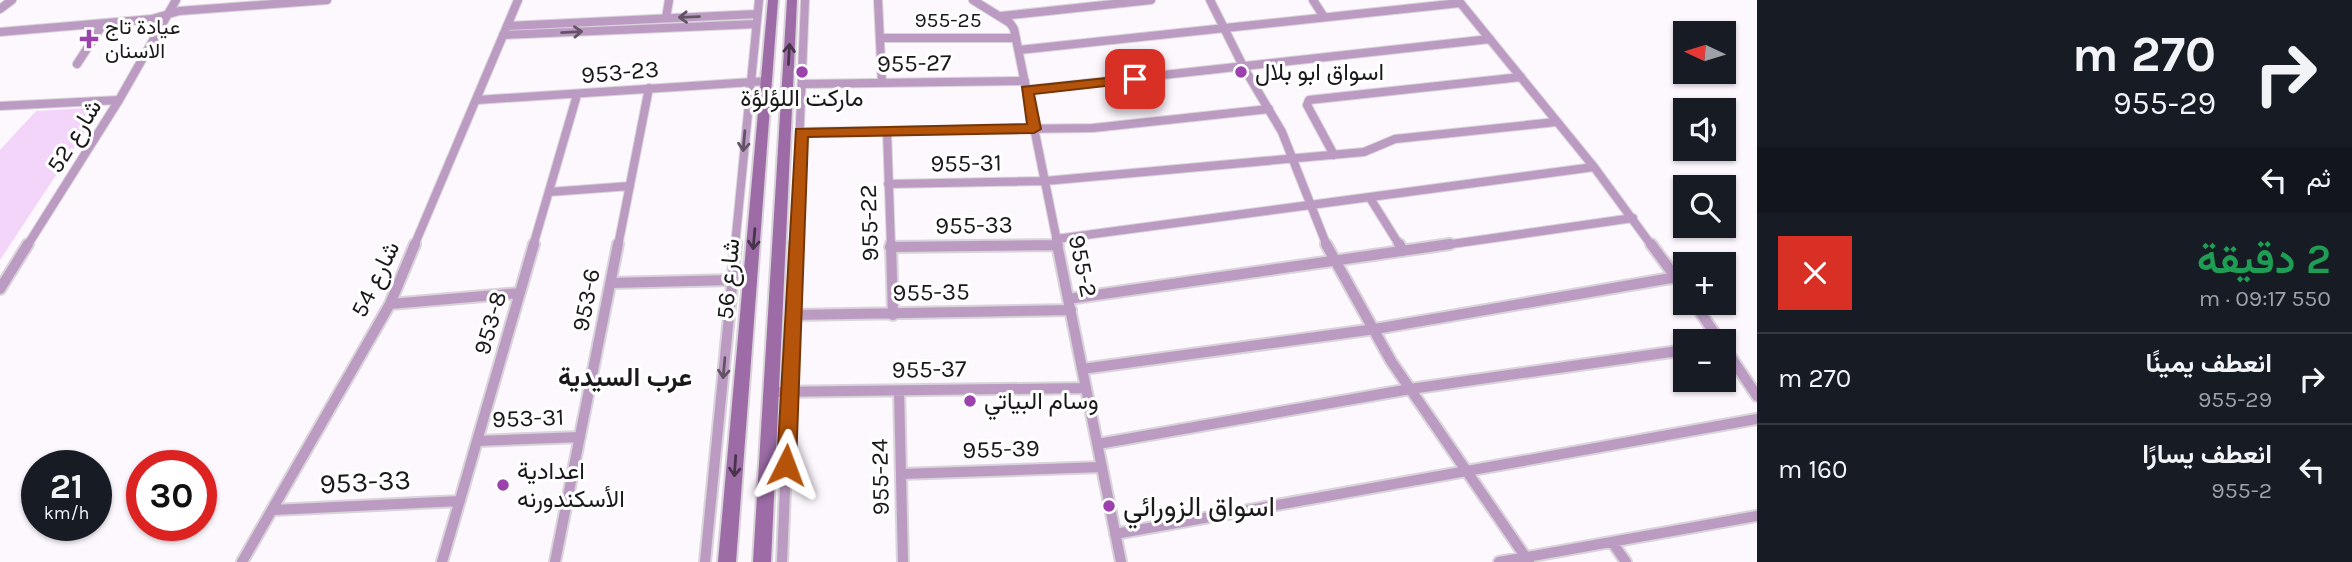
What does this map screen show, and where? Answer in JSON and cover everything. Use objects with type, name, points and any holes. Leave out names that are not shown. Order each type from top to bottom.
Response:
[{"type":"street","points":[[0,9],[12,0]]},
{"type":"street","name":"شارع 52","points":[[0,289],[119,100],[176,0]]},
{"type":"street","points":[[0,32],[327,0]]},
{"type":"street","name":"شارع 54","points":[[242,562],[390,304],[518,0]]},
{"type":"street","points":[[666,18],[669,0]]},
{"type":"street","points":[[705,562],[759,0]]},
{"type":"street","name":"شارع 56","points":[[727,562],[773,0]]},
{"type":"street","name":"شارع 56","points":[[762,562],[792,0]]},
{"type":"street","points":[[782,562],[805,0]]},
{"type":"street","points":[[878,0],[882,83]]},
{"type":"street","name":"955-2","points":[[973,0],[1001,16],[1014,29],[1121,562]]},
{"type":"street","points":[[1001,16],[1151,0]]},
{"type":"street","points":[[1210,0],[1223,29],[1294,158],[1333,261],[1410,389],[1528,560]]},
{"type":"street","points":[[1312,0],[1324,17]]},
{"type":"street","points":[[1019,50],[1459,2],[1594,167],[1673,272]]},
{"type":"street","points":[[505,30],[666,18],[757,19]]},
{"type":"street","points":[[505,30],[757,19]]},
{"type":"street","points":[[772,21],[791,21]]},
{"type":"street","points":[[77,64],[103,24]]},
{"type":"street","name":"955-25","points":[[880,38],[1016,37]]},
{"type":"street","name":"955-27","points":[[803,84],[1026,86],[1244,68],[1406,46],[1490,39]]},
{"type":"street","points":[[1334,155],[1307,105],[1309,100],[1521,76]]},
{"type":"street","name":"953-23","points":[[477,100],[767,81]]},
{"type":"street","name":"953-6","points":[[555,562],[649,88]]},
{"type":"street","name":"953-8","points":[[442,562],[577,95]]},
{"type":"street","points":[[0,106],[119,100]]},
{"type":"street","points":[[801,132],[1093,128],[1269,109]]},
{"type":"street","name":"955-31","points":[[888,184],[1045,181],[1334,155],[1370,151],[1395,139],[1556,122]]},
{"type":"street","name":"955-22","points":[[887,131],[892,315]]},
{"type":"street","name":"955-33","points":[[890,247],[1057,242],[1594,167]]},
{"type":"street","points":[[549,192],[630,186]]},
{"type":"street","points":[[1370,198],[1403,251]]},
{"type":"street","name":"955-35","points":[[793,315],[892,315],[1070,304],[1333,261],[1633,218]]},
{"type":"street","points":[[1083,369],[1375,329],[1673,278]]},
{"type":"street","points":[[611,283],[732,280]]},
{"type":"street","points":[[390,304],[520,293]]},
{"type":"street","points":[[1098,444],[1410,389],[1673,352]]},
{"type":"street","points":[[1736,365],[1757,396]]},
{"type":"street","name":"955-37","points":[[772,392],[1087,388]]},
{"type":"street","name":"955-24","points":[[899,391],[903,562]]},
{"type":"street","points":[[1115,534],[1757,419]]},
{"type":"street","name":"953-31","points":[[478,441],[580,437]]},
{"type":"street","name":"955-39","points":[[901,474],[1102,467]]},
{"type":"street","name":"953-33","points":[[273,510],[460,501]]},
{"type":"street","points":[[1499,562],[1528,560],[1757,516]]},
{"type":"street","points":[[1612,542],[1626,562]]},
{"type":"shaded area","points":[[101,107],[0,260],[0,150],[36,111]]},
{"type":"place","name":"عيادة تاج الاسنان","points":[[89,39]]},
{"type":"place","name":"ماركت اللؤلؤة","points":[[802,72]]},
{"type":"place","name":"اسواق ابو بلال","points":[[1241,72]]},
{"type":"place","name":"وسام البياتي","points":[[970,401]]},
{"type":"place","name":"اعدادية الأسكندورنه","points":[[503,485]]},
{"type":"place","name":"اسواق الزورائي","points":[[1109,506]]},
{"type":"district","name":"عرب السيدية","points":[[625,377]]},
{"type":"route","points":[[786,465],[801,132],[1034,129],[1027,90],[1135,79]]}]
